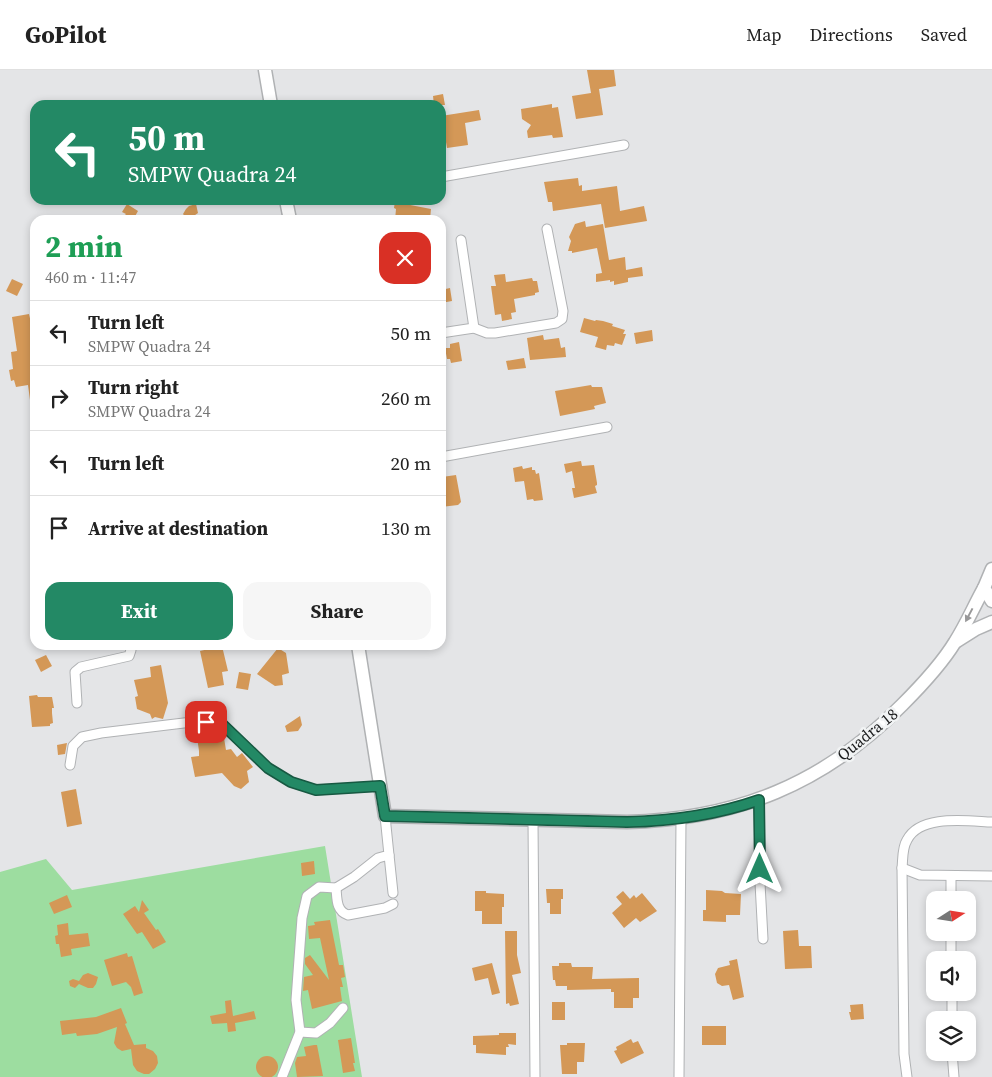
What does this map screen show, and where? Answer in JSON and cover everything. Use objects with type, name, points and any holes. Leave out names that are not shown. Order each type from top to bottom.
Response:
[{"type":"street","points":[[265,70],[270,100]]},
{"type":"street","points":[[446,175],[624,145]]},
{"type":"street","points":[[446,332],[474,328],[496,333],[556,322],[562,319],[563,311],[547,230]]},
{"type":"street","points":[[461,240],[474,328]]},
{"type":"street","points":[[446,456],[607,427]]},
{"type":"street","points":[[955,643],[992,569]]},
{"type":"street","points":[[984,588],[992,602]]},
{"type":"street","points":[[955,643],[976,628],[992,622]]},
{"type":"street","name":"Quadra 18","points":[[385,816],[627,822],[681,819],[719,812],[759,800],[818,772],[860,743],[914,694],[955,643]]},
{"type":"street","points":[[77,703],[75,672],[81,668],[128,656],[131,650]]},
{"type":"street","points":[[359,650],[385,816],[393,893]]},
{"type":"street","points":[[70,764],[73,746],[82,737],[192,722],[220,722],[268,768],[291,782],[316,790],[380,786]]},
{"type":"street","points":[[759,800],[763,939]]},
{"type":"street","points":[[679,1077],[681,819]]},
{"type":"street","points":[[533,820],[535,1077]]},
{"type":"street","points":[[907,1077],[904,1054],[902,868],[906,842],[915,830],[922,826],[940,822],[992,822]]},
{"type":"street","points":[[282,1077],[300,1032],[296,1000],[302,918],[307,896],[318,888],[336,888],[354,877],[378,858],[389,855]]},
{"type":"street","points":[[902,868],[920,875],[992,876]]},
{"type":"street","points":[[950,876],[951,891]]},
{"type":"street","points":[[336,888],[338,906],[343,914],[348,916],[385,908],[393,904]]},
{"type":"street","points":[[300,1032],[316,1033],[330,1023],[343,1008]]},
{"type":"street","points":[[953,1061],[954,1077]]},
{"type":"green space","points":[[325,846],[362,1077],[0,1077],[0,872],[46,859],[72,890]]},
{"type":"building","points":[[587,70],[614,70],[616,86],[599,89],[603,115],[576,119],[572,96],[591,93]]},
{"type":"building","points":[[443,94],[444,100],[433,100],[433,96]]},
{"type":"building","points":[[552,104],[552,108],[558,107],[563,137],[553,138],[552,135],[528,138],[527,131],[531,125],[522,119],[521,109]]},
{"type":"building","points":[[479,110],[481,120],[465,123],[468,145],[447,148],[446,115]]},
{"type":"building","points":[[578,178],[579,186],[582,185],[582,191],[617,186],[620,211],[644,206],[647,221],[605,228],[601,204],[553,211],[552,202],[548,202],[544,182]]},
{"type":"building","points":[[126,205],[138,211],[136,215],[125,215],[122,212]]},
{"type":"building","points":[[196,205],[198,213],[195,215],[184,215],[189,206]]},
{"type":"building","points":[[394,205],[410,205],[431,209],[430,215],[395,215],[396,209]]},
{"type":"building","points":[[585,221],[586,227],[603,224],[609,260],[625,257],[626,270],[642,267],[643,276],[628,278],[628,282],[614,285],[614,281],[610,282],[610,280],[596,282],[596,274],[602,273],[597,248],[572,253],[572,251],[568,251],[571,241],[569,237],[575,224]]},
{"type":"building","points":[[505,274],[506,282],[532,278],[533,281],[537,281],[539,292],[535,293],[535,295],[514,299],[516,312],[511,313],[512,319],[502,321],[501,314],[495,315],[491,286],[496,286],[494,275]]},
{"type":"building","points":[[12,279],[23,284],[17,296],[6,291]]},
{"type":"building","points":[[450,288],[452,301],[446,302],[446,289]]},
{"type":"building","points":[[29,314],[30,318],[30,400],[28,385],[16,387],[14,380],[11,381],[9,370],[13,369],[11,352],[17,351],[12,317]]},
{"type":"building","points":[[584,318],[603,321],[625,330],[623,334],[626,334],[622,345],[615,343],[614,346],[607,345],[606,350],[595,347],[598,337],[580,332]]},
{"type":"building","points":[[652,330],[653,341],[636,344],[634,333]]},
{"type":"building","points":[[543,335],[544,340],[559,338],[561,348],[565,347],[566,357],[530,360],[527,338]]},
{"type":"building","points":[[459,342],[462,361],[451,363],[450,359],[447,359],[446,348],[450,348],[450,344]]},
{"type":"building","points":[[524,358],[526,368],[508,370],[506,361]]},
{"type":"building","points":[[591,385],[592,387],[602,387],[606,403],[594,406],[595,409],[560,416],[555,391]]},
{"type":"building","points":[[581,461],[582,466],[594,465],[597,493],[574,498],[572,488],[575,488],[572,471],[566,473],[564,464]]},
{"type":"building","points":[[522,466],[523,469],[532,467],[536,474],[539,473],[543,500],[527,500],[524,481],[515,482],[513,468]]},
{"type":"building","points":[[456,475],[461,502],[458,505],[446,506],[446,476]]},
{"type":"building","points":[[223,650],[228,671],[222,672],[224,685],[208,688],[200,651]]},
{"type":"building","points":[[276,650],[286,653],[289,673],[282,675],[283,685],[275,686],[257,674]]},
{"type":"building","points":[[46,655],[52,666],[41,672],[35,660]]},
{"type":"building","points":[[161,665],[168,703],[163,719],[155,717],[152,719],[150,714],[137,709],[135,697],[138,696],[134,680],[151,677],[150,667]]},
{"type":"building","points":[[239,672],[251,674],[248,690],[236,688]]},
{"type":"building","points":[[37,695],[38,697],[52,697],[54,708],[52,708],[53,723],[50,726],[32,727],[29,696]]},
{"type":"building","points":[[300,716],[302,725],[298,731],[287,732],[285,726]]},
{"type":"building","points":[[207,728],[209,740],[224,738],[226,750],[231,749],[237,757],[242,753],[253,767],[247,771],[249,782],[241,789],[234,786],[222,773],[195,777],[191,757],[199,756],[196,730]]},
{"type":"building","points":[[67,743],[65,754],[58,755],[57,745]]},
{"type":"building","points":[[76,789],[82,824],[67,827],[61,792]]},
{"type":"building","points":[[314,861],[315,874],[302,876],[301,863]]},
{"type":"building","points":[[546,889],[563,889],[561,914],[550,914],[550,903],[547,903]]},
{"type":"building","points":[[706,890],[741,894],[740,915],[726,915],[726,922],[703,921],[703,910],[706,910]]},
{"type":"building","points":[[475,891],[504,894],[502,924],[482,924],[482,911],[475,911]]},
{"type":"building","points":[[623,891],[630,899],[634,895],[636,898],[642,893],[657,911],[640,922],[636,918],[624,928],[612,913],[622,904],[616,897]]},
{"type":"building","points":[[67,895],[72,907],[54,914],[49,903]]},
{"type":"building","points":[[142,900],[149,910],[144,913],[166,942],[153,949],[142,932],[137,934],[123,914],[135,906],[139,912]]},
{"type":"building","points":[[330,920],[339,965],[343,965],[345,977],[341,978],[343,987],[340,987],[342,1001],[312,1009],[308,990],[303,991],[304,977],[313,975],[305,964],[305,958],[310,955],[329,980],[320,938],[309,939],[308,926],[315,925],[314,922]]},
{"type":"building","points":[[68,923],[69,935],[88,933],[90,946],[71,949],[72,955],[61,957],[59,944],[56,944],[55,936],[58,935],[57,925]]},
{"type":"building","points":[[798,930],[799,946],[811,946],[812,968],[785,969],[783,931]]},
{"type":"building","points":[[505,931],[517,931],[517,955],[521,973],[512,975],[519,1004],[510,1006],[509,1003],[506,1004]]},
{"type":"building","points":[[127,953],[128,957],[132,956],[143,993],[134,996],[131,987],[126,982],[112,986],[104,960]]},
{"type":"building","points":[[737,959],[744,997],[733,1000],[729,985],[722,986],[717,983],[715,974],[718,968],[730,965],[729,961]]},
{"type":"building","points":[[492,963],[500,993],[492,995],[488,978],[475,981],[472,968]]},
{"type":"building","points":[[559,963],[571,963],[572,967],[593,967],[592,979],[639,978],[639,998],[633,998],[633,1008],[614,1008],[614,992],[611,992],[611,989],[567,990],[567,986],[556,986],[555,980],[553,980],[552,966],[559,966]]},
{"type":"building","points":[[88,973],[98,977],[93,988],[79,984],[75,988],[70,986],[69,981],[73,979],[79,981],[83,975]]},
{"type":"building","points":[[231,1000],[233,1016],[254,1011],[256,1019],[235,1023],[236,1031],[228,1032],[227,1023],[212,1024],[210,1016],[226,1013],[225,1001]]},
{"type":"building","points":[[552,1002],[565,1002],[565,1020],[552,1020]]},
{"type":"building","points":[[863,1004],[864,1019],[851,1020],[850,1005]]},
{"type":"building","points":[[121,1008],[127,1023],[125,1024],[134,1045],[146,1044],[146,1048],[153,1051],[157,1056],[158,1063],[149,1074],[137,1071],[133,1065],[131,1049],[122,1051],[117,1048],[114,1043],[117,1027],[97,1034],[77,1036],[76,1033],[62,1035],[60,1021],[96,1017]]},
{"type":"building","points":[[702,1026],[726,1026],[726,1045],[702,1045]]},
{"type":"building","points":[[499,1033],[516,1033],[516,1045],[508,1044],[509,1047],[506,1047],[506,1055],[476,1053],[476,1045],[473,1045],[473,1036],[499,1035]]},
{"type":"building","points":[[351,1038],[355,1071],[343,1073],[338,1040]]},
{"type":"building","points":[[631,1039],[633,1043],[638,1041],[644,1053],[621,1064],[614,1051],[617,1050],[616,1047]]},
{"type":"building","points":[[567,1043],[585,1043],[584,1062],[577,1062],[577,1074],[562,1074],[560,1045],[567,1045]]},
{"type":"building","points":[[317,1045],[323,1076],[297,1077],[295,1063],[297,1057],[306,1056],[304,1047]]},
{"type":"building","points":[[267,1056],[275,1059],[278,1067],[275,1075],[267,1078],[259,1075],[256,1067],[259,1059]]},
{"type":"route","points":[[206,722],[220,722],[268,768],[291,782],[316,790],[380,786],[385,816],[627,822],[698,816],[759,800],[760,869]]}]
